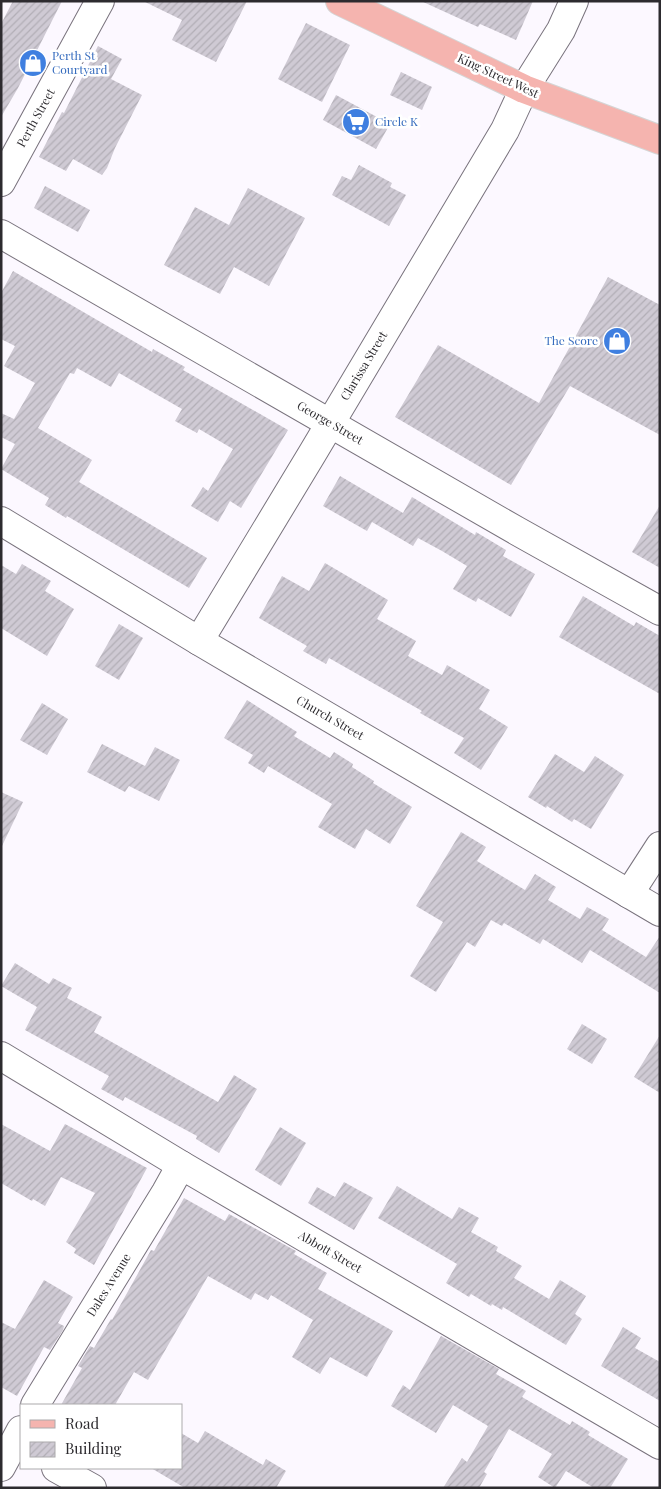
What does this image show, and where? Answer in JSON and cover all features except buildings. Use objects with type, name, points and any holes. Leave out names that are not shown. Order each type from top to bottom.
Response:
[{"type":"main road","name":"King Street West","points":[[340,1],[524,89],[660,140]]},
{"type":"street","name":"Perth Street","points":[[1,182],[100,1]]},
{"type":"street","name":"Clarissa Street","points":[[198,641],[505,130],[524,89],[561,30],[574,1]]},
{"type":"street","name":"George Street","points":[[1,234],[517,531],[660,611]]},
{"type":"street","name":"Church Street","points":[[1,521],[198,641],[660,912]]},
{"type":"street","points":[[628,894],[660,846]]},
{"type":"street","name":"Abbott Street","points":[[1,1056],[181,1165],[660,1445]]},
{"type":"street","name":"Dales Avenue","points":[[36,1404],[181,1165]]},
{"type":"street","points":[[1,1467],[14,1439]]},
{"type":"street","points":[[58,1469],[92,1488]]},
{"type":"place","name":"Perth St Courtyard","points":[[33,63]]},
{"type":"place","name":"Circle K","points":[[356,122]]},
{"type":"place","name":"The Score","points":[[617,341]]}]
